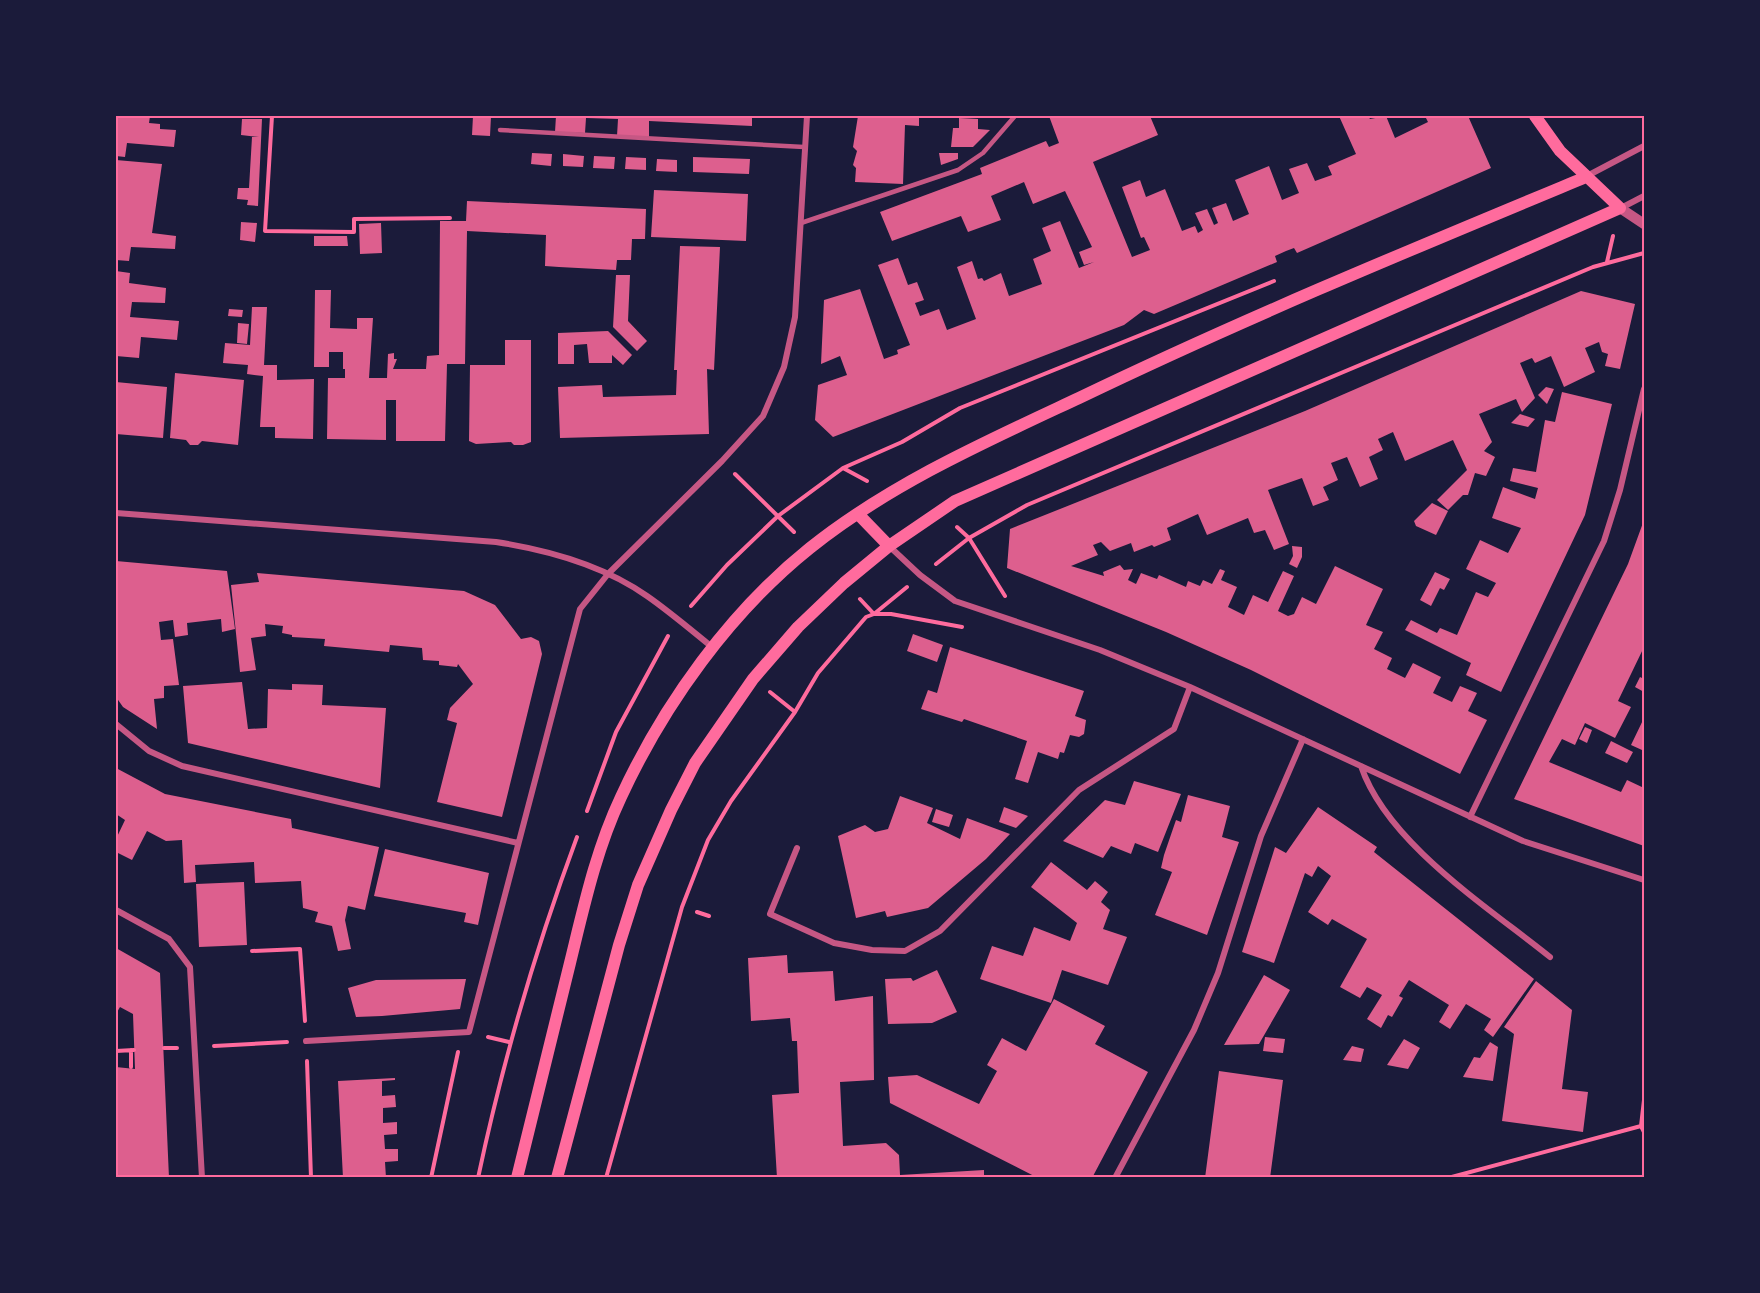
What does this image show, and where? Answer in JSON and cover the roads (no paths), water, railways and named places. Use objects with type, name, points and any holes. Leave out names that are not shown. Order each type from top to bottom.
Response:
[{"type":"main road","points":[[557,1178],[619,945],[638,885],[683,786],[718,729],[761,670],[798,627],[838,589],[890,546],[955,501],[1620,208],[1560,151],[1535,116]]},
{"type":"main road","points":[[517,1178],[597,856],[622,795],[651,740],[713,647],[760,596],[810,548],[892,493],[976,447],[1220,330],[1586,177]]},
{"type":"main road","points":[[859,515],[890,546]]},
{"type":"street","points":[[306,1041],[469,1032],[580,609],[608,574],[722,461],[763,416],[784,367],[795,317],[807,116]]},
{"type":"street","points":[[1586,177],[1644,146]]},
{"type":"street","points":[[1644,196],[1620,208],[1644,224]]},
{"type":"street","points":[[1470,817],[1604,541],[1620,490],[1644,389]]},
{"type":"street","points":[[116,513],[496,542],[540,550],[608,574],[646,595],[713,647]]},
{"type":"street","points":[[890,546],[920,575],[956,601],[1100,650],[1190,687],[1523,841],[1644,880]]},
{"type":"street","points":[[797,848],[770,914],[834,943],[872,950],[905,951],[940,931],[1079,790],[1174,729],[1190,687]]},
{"type":"street","points":[[116,724],[149,751],[182,766],[518,843]]},
{"type":"street","points":[[1115,1178],[1194,1030],[1218,973],[1261,836],[1303,739]]},
{"type":"street","points":[[1361,766],[1366,782],[1410,844],[1550,957]]},
{"type":"street","points":[[116,910],[169,939],[190,967],[202,1178]]},
{"type":"lane","points":[[801,223],[958,170],[982,153],[1015,116]]},
{"type":"lane","points":[[500,130],[804,147]]}]
